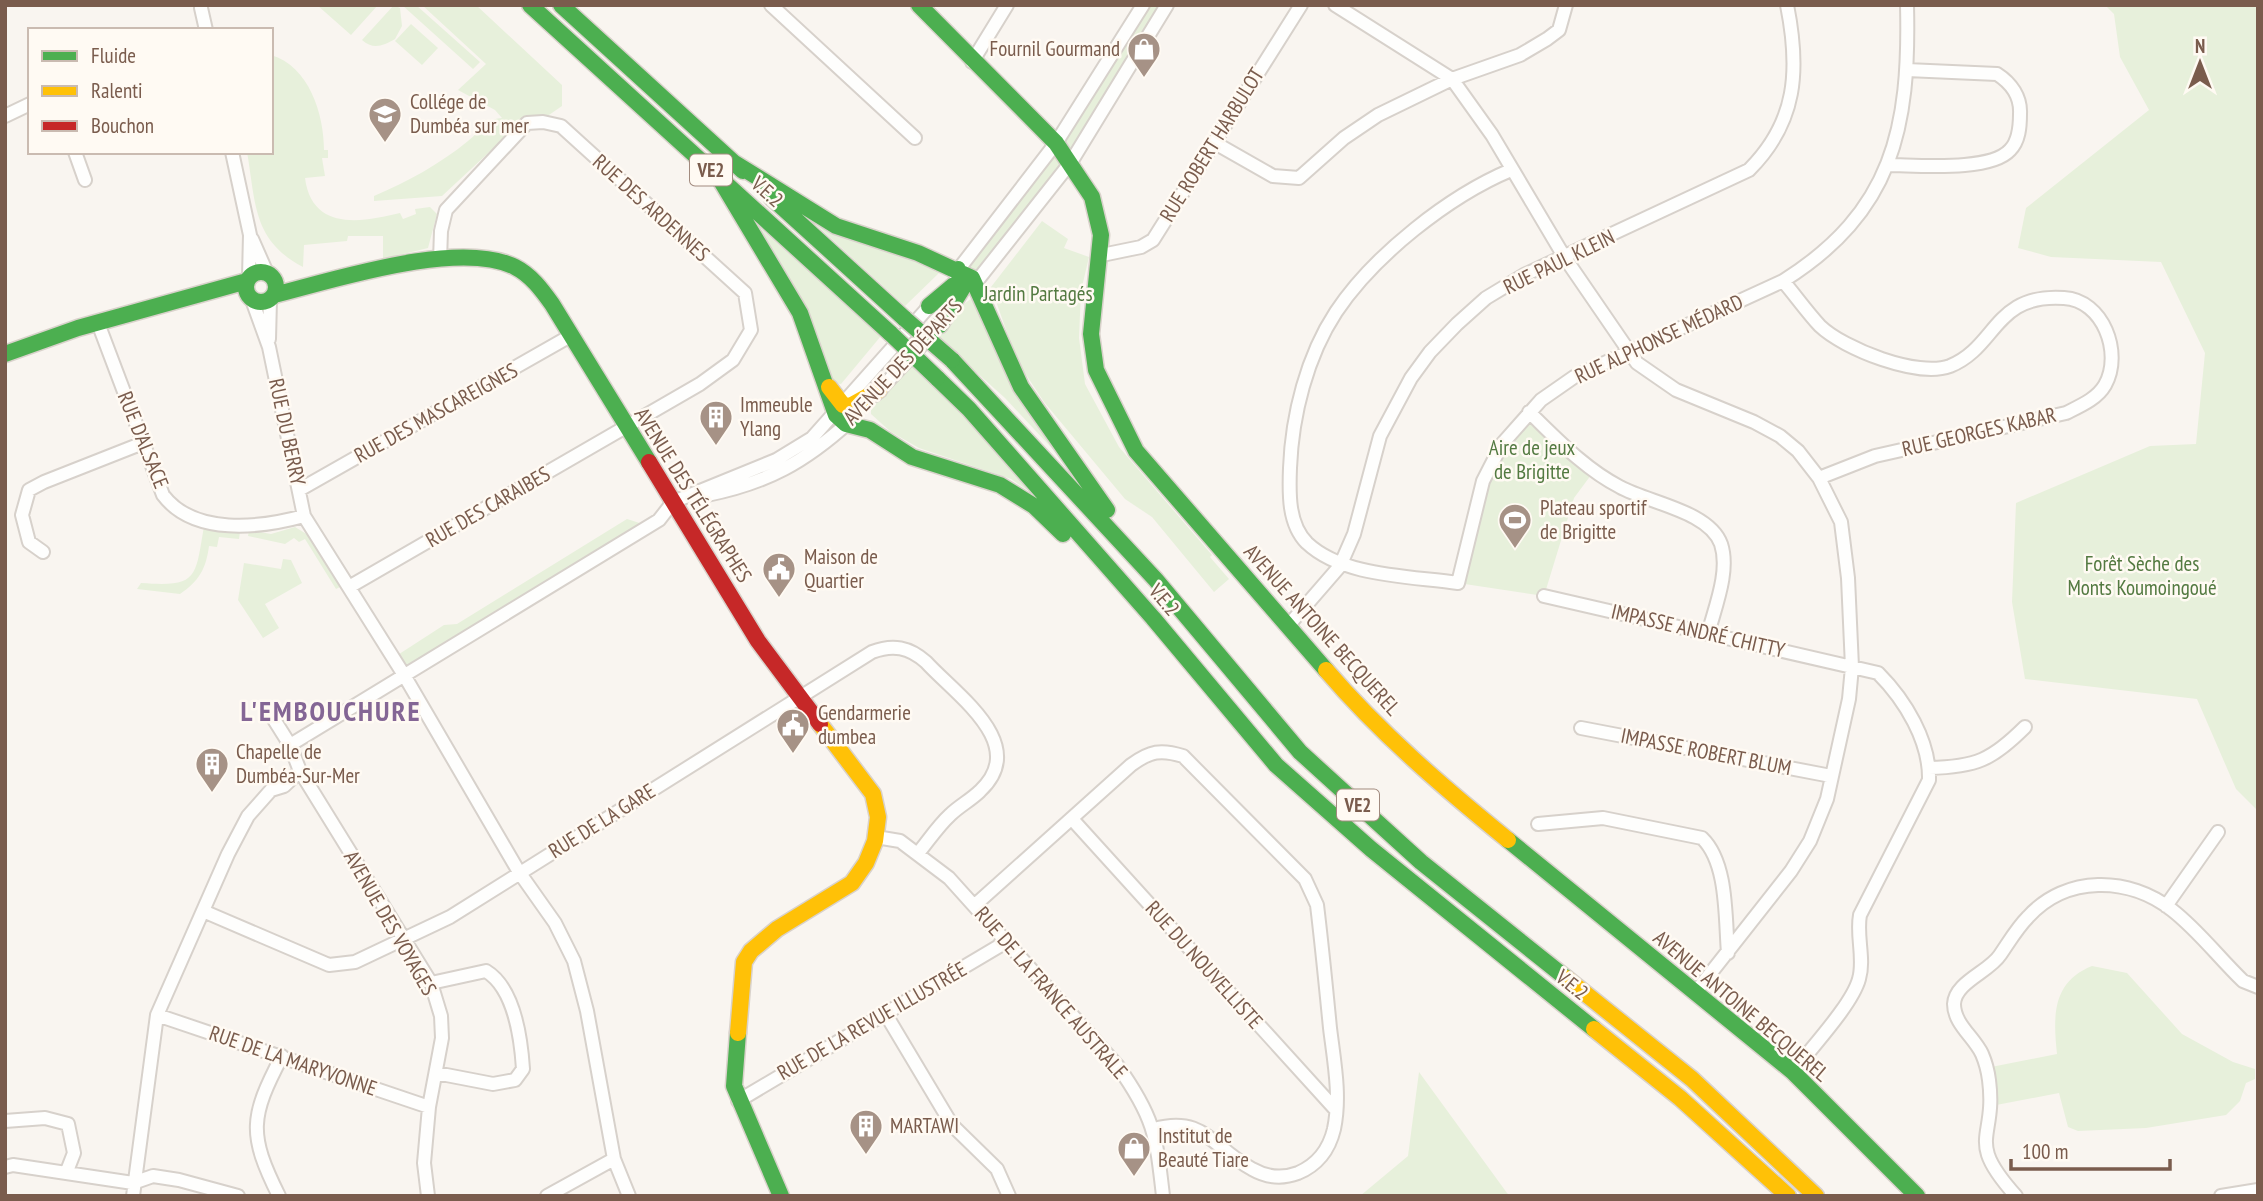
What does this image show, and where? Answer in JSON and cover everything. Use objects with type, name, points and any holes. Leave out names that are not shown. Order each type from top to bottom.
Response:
[{"type":"main road","name":"V.E.2","points":[[530,5],[891,334],[969,410],[1153,618],[1276,765],[1381,856],[1680,1098],[1788,1196]]},
{"type":"main road","name":"V.E.2","points":[[561,5],[952,360],[1156,580],[1300,752],[1421,862],[1692,1079],[1816,1196]]},
{"type":"main road","name":"AVENUE ANTOINE BECQUEREL","points":[[919,5],[972,62],[1056,142],[1092,197],[1101,235],[1102,255],[1091,334],[1096,370],[1136,451],[1347,695],[1451,793],[1793,1072],[1917,1196]]},
{"type":"main road","points":[[733,162],[836,226],[965,278],[1021,387],[1156,580]]},
{"type":"main road","points":[[718,176],[800,313],[826,382],[847,413],[912,457],[1000,485],[1034,506],[1153,618]]},
{"type":"main road","name":"AVENUE DES TÉLÉGRAPHES","points":[[272,298],[319,282],[440,260],[488,258],[513,265],[536,281],[572,335],[758,641],[873,794],[878,813],[876,837],[869,861],[852,883],[748,953],[743,973],[734,1059],[734,1086],[738,1101],[781,1196]]},
{"type":"main road","points":[[260,272],[270,276],[276,287],[272,298],[261,303],[249,289],[260,272]]},
{"type":"main road","name":"AVENUE DES TÉLÉGRAPHES","points":[[270,276],[319,282]]},
{"type":"main road","points":[[929,306],[965,278]]},
{"type":"main road","points":[[940,325],[958,297],[965,278]]},
{"type":"main road","points":[[5,354],[98,323],[208,293],[249,289]]},
{"type":"main road","points":[[847,413],[863,381]]},
{"type":"main road","points":[[847,413],[879,390]]},
{"type":"street","points":[[771,5],[915,138]]},
{"type":"street","points":[[972,62],[1007,5]]},
{"type":"street","name":"AVENUE DES DÉPARTS","points":[[965,278],[1143,5]]},
{"type":"street","name":"AVENUE DES DÉPARTS","points":[[965,278],[1071,162],[1167,5]]},
{"type":"street","name":"RUE ROBERT HARBULOT","points":[[1102,255],[1141,247],[1153,240],[1301,5]]},
{"type":"street","points":[[1335,5],[1452,79],[1492,135],[1564,258],[1637,363],[1676,390],[1754,422],[1780,436],[1798,451],[1819,478],[1841,522],[1852,667],[1849,699],[1827,799],[1810,841],[1791,871],[1695,993]]},
{"type":"street","points":[[1215,143],[1273,176],[1299,178],[1344,138],[1378,115],[1452,79],[1520,55],[1547,39],[1559,30],[1566,5]]},
{"type":"street","name":"RUE PAUL KLEIN","points":[[1288,626],[1340,566],[1354,534],[1380,436],[1430,352],[1486,298],[1524,275],[1737,176],[1773,144],[1790,107],[1792,46],[1787,5]]},
{"type":"street","name":"RUE ALPHONSE MÉDARD","points":[[1340,566],[1458,583],[1483,481],[1502,444],[1529,412],[1574,377],[1783,281],[1809,265],[1842,235],[1866,204],[1888,165],[1901,125],[1907,70],[1907,5]]},
{"type":"street","points":[[201,8],[206,28]]},
{"type":"street","points":[[1888,165],[1988,162],[2011,149],[2020,127],[2020,108],[2016,95],[2010,82],[1997,74],[1907,70]]},
{"type":"street","points":[[5,116],[28,105]]},
{"type":"street","name":"RUE DES ARDENNES","points":[[440,260],[441,231],[446,210],[527,124],[543,122],[561,127],[745,293],[751,330],[733,360],[700,384],[627,427]]},
{"type":"street","points":[[76,154],[85,180]]},
{"type":"street","points":[[232,154],[250,235],[249,289]]},
{"type":"street","points":[[1340,566],[1307,543],[1298,532],[1289,501],[1295,418],[1311,364],[1336,312],[1371,270],[1421,226],[1478,184],[1511,170]]},
{"type":"street","points":[[250,235],[270,276]]},
{"type":"street","name":"RUE GEORGES KABAR","points":[[1783,281],[1821,327],[1839,339],[1877,356],[1923,369],[1950,366],[1970,351],[2014,307],[2039,298],[2067,298],[2090,307],[2105,327],[2112,355],[2105,385],[2091,400],[2066,413],[1875,456],[1819,478]]},
{"type":"street","name":"RUE DU BERRY","points":[[249,289],[269,347],[304,516]]},
{"type":"street","name":"RUE DU BERRY","points":[[269,347],[272,298]]},
{"type":"street","name":"AVENUE DES DÉPARTS","points":[[863,381],[929,306]]},
{"type":"street","name":"RUE D'ALSACE","points":[[98,323],[163,495],[174,509],[246,528],[304,516]]},
{"type":"street","name":"AVENUE DES DÉPARTS","points":[[879,390],[940,325]]},
{"type":"street","name":"RUE DES MASCAREIGNES","points":[[299,490],[572,335]]},
{"type":"street","points":[[1529,412],[1594,471],[1621,488],[1701,520],[1714,530],[1723,554],[1723,568],[1708,634]]},
{"type":"street","name":"AVENUE DES DÉPARTS","points":[[290,745],[659,520],[673,502],[776,460],[847,413]]},
{"type":"street","name":"RUE DES CARAIBES","points":[[349,587],[627,427]]},
{"type":"street","points":[[43,552],[29,542],[22,514],[29,490],[143,443]]},
{"type":"street","points":[[304,516],[404,675],[519,872],[555,923],[574,961],[587,1011],[614,1160],[629,1196]]},
{"type":"street","name":"IMPASSE ANDRÉ CHITTY","points":[[1544,596],[1878,673],[1894,689],[1918,731],[1929,768]]},
{"type":"street","name":"RUE DE LA GARE","points":[[203,911],[329,965],[355,962],[450,917],[872,652],[894,647],[915,653],[990,728],[999,752],[992,778],[950,814],[919,852]]},
{"type":"street","name":"AVENUE DES VOYAGES","points":[[268,710],[290,745],[300,771],[431,983],[441,1016],[442,1038],[429,1107],[424,1163],[428,1196]]},
{"type":"street","points":[[1793,1072],[1852,995],[1859,979],[1857,935],[1860,915],[1920,802],[1929,780],[1929,768],[1967,767],[1999,753],[2025,727]]},
{"type":"street","name":"IMPASSE ROBERT BLUM","points":[[1581,728],[1831,776]]},
{"type":"street","points":[[975,905],[1146,754],[1164,750],[1184,756],[1305,879],[1317,905],[1336,1078],[1333,1130],[1321,1157],[1309,1168],[1278,1178],[1252,1169],[1213,1143],[1197,1128],[1176,1123],[1154,1129]]},
{"type":"street","points":[[133,1189],[157,1016],[248,816],[271,790],[284,786],[300,771]]},
{"type":"street","points":[[1538,824],[1603,818],[1702,838],[1711,846],[1720,874],[1728,953]]},
{"type":"street","name":"RUE DU NOUVELLISTE","points":[[1072,819],[1336,1111]]},
{"type":"street","points":[[2165,906],[2218,832]]},
{"type":"street","name":"RUE DE LA FRANCE AUSTRALE","points":[[876,837],[900,841],[919,852],[975,905],[1117,1065],[1142,1099],[1154,1129],[1164,1196]]},
{"type":"street","points":[[2016,1196],[1994,1170],[1985,1149],[1984,1132],[1991,1106],[1989,1078],[1982,1054],[1956,1016],[1954,1001],[1961,989],[1997,960],[2029,915],[2069,890],[2108,884],[2129,888],[2165,906],[2243,981],[2258,987]]},
{"type":"street","name":"RUE DE LA REVUE ILLUSTRÉE","points":[[738,1101],[1006,942]]},
{"type":"street","points":[[431,983],[486,971],[499,979],[521,1044],[523,1069],[515,1080],[493,1084],[436,1073]]},
{"type":"street","points":[[884,1013],[952,1125],[998,1169],[1009,1196]]},
{"type":"street","name":"RUE DE LA MARYVONNE","points":[[157,1016],[429,1107]]},
{"type":"street","points":[[279,1196],[260,1158],[254,1126],[267,1084],[282,1056]]},
{"type":"street","points":[[5,1121],[45,1118],[68,1124],[74,1153],[67,1171]]},
{"type":"street","points":[[547,1196],[614,1160]]},
{"type":"street","points":[[5,1167],[13,1165],[67,1171],[133,1189],[153,1176],[238,1196]]},
{"type":"street","points":[[2221,1196],[2258,1190]]},
{"type":"green space","points":[[317,5],[378,5],[351,35]]},
{"type":"green space","points":[[394,5],[400,8],[402,26],[395,39],[378,46],[362,40]]},
{"type":"green space","points":[[402,5],[416,5],[480,62],[473,69]]},
{"type":"green space","points":[[422,5],[476,5],[562,85],[562,106],[546,117],[527,117],[442,196],[374,201],[374,196],[435,165],[488,123],[502,118],[495,110],[458,90],[486,64]]},
{"type":"green space","points":[[1143,5],[1167,5],[1108,102],[974,284],[958,269],[1056,143]]},
{"type":"green space","name":"Forêt Sèche des Monts Koumoingoué","points":[[2105,5],[2258,5],[2258,811],[2236,789],[2197,699],[2025,679],[2012,602],[2016,503],[2150,446],[2196,444],[2205,353],[2161,262],[2051,257],[2018,248],[2026,208],[2149,110],[2120,57],[2114,14]]},
{"type":"green space","points":[[411,24],[438,48],[422,65],[395,41]]},
{"type":"green space","points":[[273,56],[295,69],[312,93],[317,107],[324,150],[328,150],[328,158],[322,158],[325,176],[305,178],[310,195],[318,208],[328,215],[356,220],[400,213],[403,219],[416,214],[415,209],[430,207],[437,214],[428,248],[383,259],[383,236],[348,236],[347,241],[304,245],[303,267],[274,245],[265,232],[255,204],[247,154],[273,154]]},
{"type":"green space","points":[[812,221],[924,258],[939,273],[905,306]]},
{"type":"green space","name":"Jardin Partagés","points":[[1042,221],[1068,239],[1064,248],[1089,257],[1081,291],[1079,338],[1085,384],[1119,447],[1212,555],[1210,557],[1229,579],[1214,592],[1152,517],[1125,499],[1044,402],[1017,361],[991,287]]},
{"type":"green space","points":[[759,227],[881,336],[841,384],[833,383]]},
{"type":"green space","points":[[971,299],[1075,473],[1005,398],[937,337]]},
{"type":"green space","points":[[913,363],[1039,498],[1011,479],[919,448],[891,432],[871,414],[871,409]]},
{"type":"green space","name":"Aire de jeux de Brigitte","points":[[1529,412],[1594,471],[1574,498],[1544,596],[1458,583],[1483,481]]},
{"type":"green space","points":[[627,519],[649,526],[404,675],[393,658],[444,625],[457,624]]},
{"type":"green space","points":[[204,526],[240,532],[239,539],[219,537],[217,547],[209,546],[200,574],[180,594],[137,589],[141,583],[174,583],[184,581],[190,576],[198,558]]},
{"type":"green space","points":[[295,527],[313,538],[342,586],[336,589],[305,539],[299,542],[294,538],[285,544],[248,536],[249,530],[271,534]]},
{"type":"green space","points":[[283,559],[291,560],[302,583],[265,604],[279,628],[263,638],[238,600],[244,563],[281,569]]},
{"type":"green space","points":[[2092,966],[2127,973],[2182,1034],[2233,1062],[2255,1069],[2255,1079],[2246,1083],[2240,1101],[2226,1115],[2146,1128],[2078,1131],[2068,1127],[2059,1093],[1991,1106],[1986,1068],[2057,1054],[2055,1026],[2062,991],[2069,981]]},
{"type":"green space","points":[[1419,1072],[1510,1196],[1360,1196],[1408,1156]]},
{"type":"traffic: fast","points":[[530,5],[891,334]]},
{"type":"traffic: fast","points":[[561,5],[743,171]]},
{"type":"traffic: fast","points":[[919,5],[1056,143],[1092,197],[1101,235],[1091,334],[1096,370],[1136,451],[1326,670]]},
{"type":"traffic: fast","points":[[733,162],[836,226],[918,253],[972,278],[1021,387],[1107,510]]},
{"type":"traffic: fast","points":[[718,176],[800,313],[836,415],[846,424],[870,430],[912,457],[1000,485],[1034,506],[1063,534]]},
{"type":"traffic: fast","points":[[772,198],[905,319]]},
{"type":"traffic: fast","points":[[274,295],[362,272],[430,260],[462,257],[491,260],[515,267],[531,279],[552,304],[649,462]]},
{"type":"traffic: fast","points":[[940,325],[962,289],[958,269]]},
{"type":"traffic: fast","points":[[261,272],[272,276],[276,287],[272,298],[261,302],[250,298],[246,287],[250,276],[261,272]]},
{"type":"traffic: fast","points":[[5,354],[78,328],[247,281]]},
{"type":"traffic: fast","points":[[929,306],[954,285],[965,283]]},
{"type":"traffic: fast","points":[[905,319],[952,360]]},
{"type":"traffic: fast","points":[[891,334],[937,378]]},
{"type":"traffic: fast","points":[[952,360],[1156,580],[1300,752],[1421,862],[1566,978]]},
{"type":"traffic: fast","points":[[937,378],[969,409],[1153,618],[1276,765],[1371,849],[1594,1029]]},
{"type":"traffic: fast","points":[[1508,840],[1793,1072],[1917,1196]]},
{"type":"traffic: fast","points":[[738,1033],[734,1086],[781,1196]]},
{"type":"traffic: slow","points":[[829,387],[843,405],[850,406],[879,390]]},
{"type":"traffic: slow","points":[[1326,670],[1368,716],[1413,759],[1508,840]]},
{"type":"traffic: slow","points":[[738,1033],[744,962],[751,951],[777,929],[852,883],[866,863],[875,841],[878,817],[873,794],[820,724]]},
{"type":"traffic: slow","points":[[1566,978],[1692,1079],[1816,1196]]},
{"type":"traffic: slow","points":[[1594,1029],[1680,1098],[1788,1196]]},
{"type":"traffic: jam","points":[[649,462],[758,641],[820,724]]},
{"type":"place","name":"Fournil Gourmand","points":[[1144,79]]},
{"type":"place","name":"Collége de Dumbéa sur mer","points":[[385,144]]},
{"type":"place","name":"Immeuble Ylang","points":[[716,447]]},
{"type":"place","name":"Plateau sportif de Brigitte","points":[[1515,550]]},
{"type":"place","name":"Maison de Quartier","points":[[779,599]]},
{"type":"place","name":"Gendarmerie dumbea","points":[[793,755]]},
{"type":"place","name":"Chapelle de Dumbéa-Sur-Mer","points":[[212,794]]},
{"type":"place","name":"MARTAWI","points":[[866,1156]]},
{"type":"place","name":"Institut de Beauté Tiare","points":[[1134,1178]]},
{"type":"district","name":"L'EMBOUCHURE","points":[[331,711]]}]
